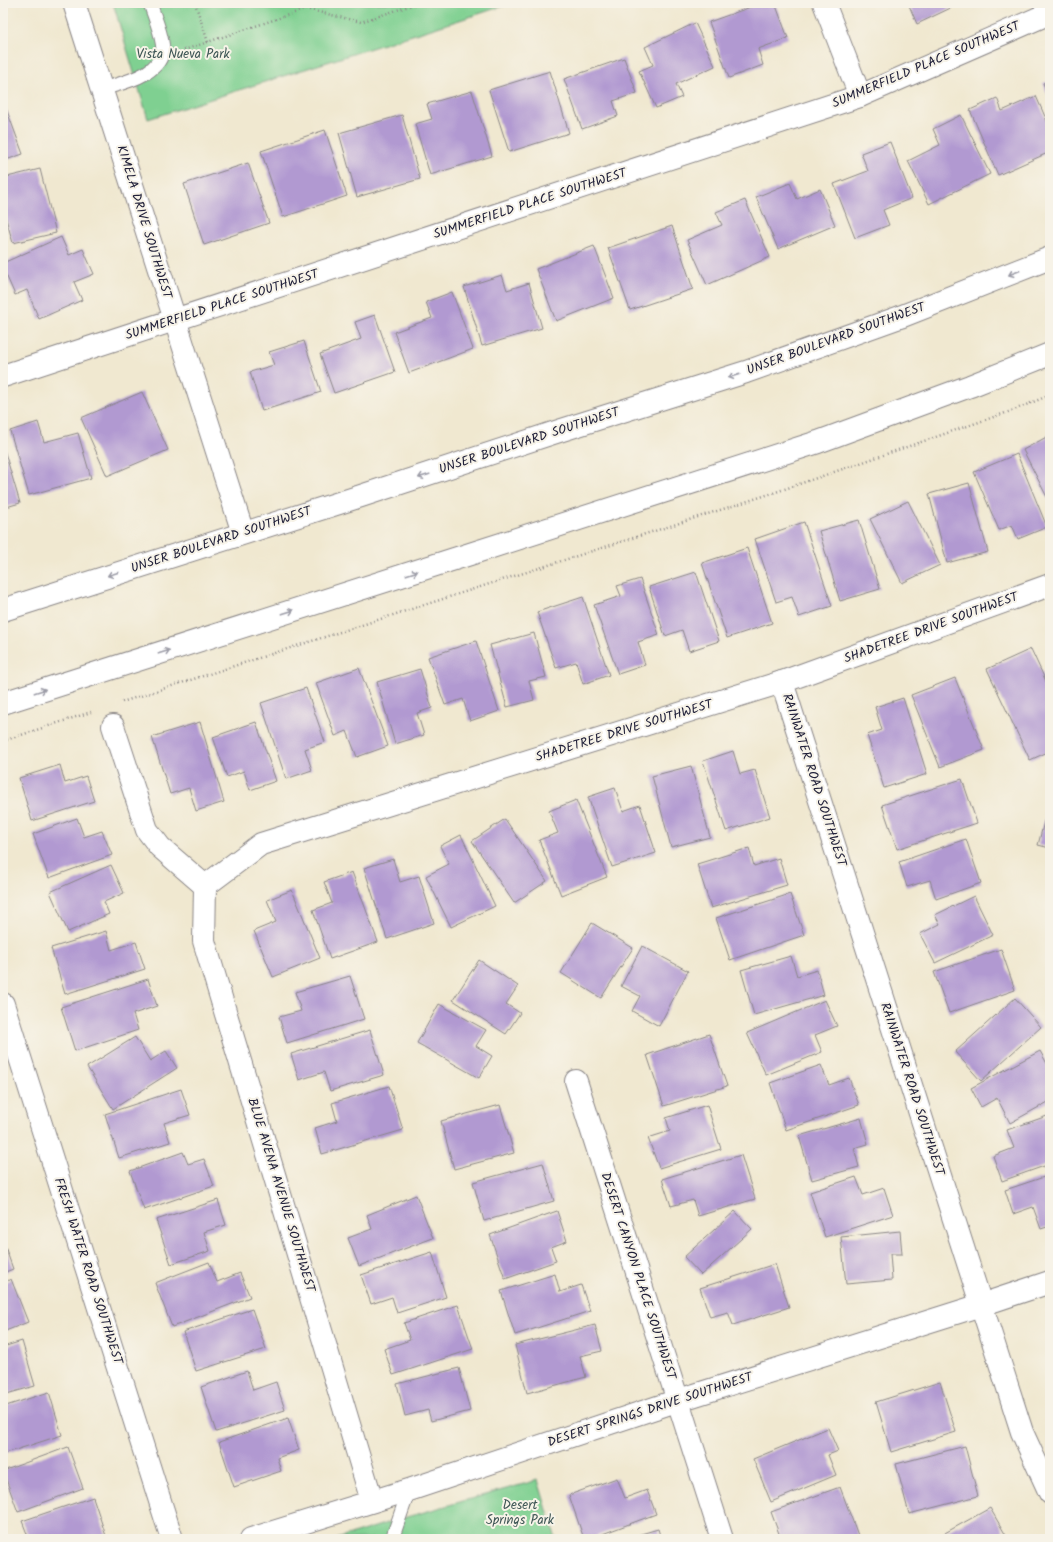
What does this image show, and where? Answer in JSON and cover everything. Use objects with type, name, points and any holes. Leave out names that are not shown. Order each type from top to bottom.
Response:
[{"type":"street","name":"KIMELA DRIVE SOUTHWEST","points":[[74,3],[243,533]]},
{"type":"street","points":[[824,3],[860,96]]},
{"type":"street","name":"SUMMERFIELD PLACE SOUTHWEST","points":[[3,376],[860,96],[1050,13]]},
{"type":"street","name":"UNSER BOULEVARD SOUTHWEST","points":[[3,610],[746,372],[900,316],[1050,258]]},
{"type":"street","points":[[3,703],[463,557],[818,442],[970,386],[1050,354]]},
{"type":"street","name":"SHADETREE DRIVE SOUTHWEST","points":[[204,886],[261,844],[782,682],[1050,585]]},
{"type":"street","name":"RAINWATER ROAD SOUTHWEST","points":[[782,682],[1022,1432],[1050,1492]]},
{"type":"street","points":[[113,726],[147,830],[160,847],[204,886]]},
{"type":"street","name":"BLUE AVENA AVENUE SOUTHWEST","points":[[204,886],[204,941],[372,1501]]},
{"type":"street","name":"FRESH WATER ROAD SOUTHWEST","points":[[3,1004],[172,1539]]},
{"type":"street","name":"DESERT CANYON PLACE SOUTHWEST","points":[[576,1081],[679,1400],[722,1539]]},
{"type":"street","name":"DESERT SPRINGS DRIVE SOUTHWEST","points":[[251,1539],[409,1490],[679,1400],[1050,1282]]},
{"type":"lane","points":[[102,89],[133,80],[149,72],[160,59],[163,43],[150,3]]},
{"type":"lane","points":[[392,1539],[409,1490]]},
{"type":"path","points":[[195,3],[208,42]]},
{"type":"path","points":[[179,51],[306,9],[361,22],[418,3]]},
{"type":"path","points":[[116,704],[774,493],[1014,410],[1050,395]]},
{"type":"path","points":[[3,741],[93,711]]},
{"type":"green space","name":"Vista Nueva Park","points":[[113,3],[513,3],[148,119]]},
{"type":"green space","name":"Desert Springs Park","points":[[538,1480],[556,1539],[337,1539],[403,1518]]},
{"type":"building","points":[[762,3],[775,3],[788,38],[758,49],[763,65],[729,78],[709,22]]},
{"type":"building","points":[[908,3],[956,3],[957,5],[917,24]]},
{"type":"building","points":[[695,23],[715,66],[676,84],[682,97],[656,108],[639,71],[653,65],[645,47]]},
{"type":"building","points":[[624,58],[637,93],[613,101],[618,116],[582,129],[564,79]]},
{"type":"building","points":[[550,71],[569,133],[509,152],[489,90]]},
{"type":"building","points":[[1050,81],[1050,101],[1043,83]]},
{"type":"building","points":[[472,91],[492,156],[430,175],[415,124],[432,119],[427,104]]},
{"type":"building","points":[[1036,96],[1050,128],[1050,152],[998,175],[970,110],[997,98],[1002,111]]},
{"type":"building","points":[[3,100],[23,154],[3,161]]},
{"type":"building","points":[[402,115],[420,179],[357,197],[339,133]]},
{"type":"building","points":[[961,115],[990,174],[929,204],[908,161],[940,145],[933,129]]},
{"type":"building","points":[[325,130],[347,196],[283,217],[261,151]]},
{"type":"building","points":[[890,142],[912,198],[883,210],[889,225],[855,238],[834,184],[868,171],[861,153]]},
{"type":"building","points":[[248,163],[269,223],[204,245],[184,184]]},
{"type":"building","points":[[40,169],[56,233],[13,243],[3,212],[3,178]]},
{"type":"building","points":[[790,183],[797,199],[820,189],[835,225],[778,249],[756,197]]},
{"type":"building","points":[[745,200],[770,257],[707,285],[687,240],[722,225],[716,212]]},
{"type":"building","points":[[672,226],[693,289],[630,310],[608,248]]},
{"type":"building","points":[[61,237],[69,255],[83,249],[94,274],[74,282],[82,300],[39,319],[27,290],[15,295],[3,268],[3,263]]},
{"type":"building","points":[[594,246],[614,298],[556,321],[536,269]]},
{"type":"building","points":[[502,275],[507,290],[529,283],[542,328],[482,346],[464,287]]},
{"type":"building","points":[[452,292],[473,349],[409,373],[394,332],[432,318],[426,302]]},
{"type":"building","points":[[375,315],[395,372],[334,393],[320,354],[361,339],[355,322]]},
{"type":"building","points":[[304,341],[321,392],[262,411],[250,372],[274,365],[269,352]]},
{"type":"building","points":[[142,392],[168,450],[107,476],[81,418]]},
{"type":"building","points":[[38,422],[44,442],[78,433],[91,478],[29,495],[10,431]]},
{"type":"building","points":[[1050,435],[1050,503],[1023,450]]},
{"type":"building","points":[[3,446],[20,503],[3,508]]},
{"type":"building","points":[[1017,454],[1047,527],[1018,539],[1012,525],[999,530],[974,472]]},
{"type":"building","points":[[969,483],[988,552],[947,563],[929,494]]},
{"type":"building","points":[[908,501],[940,565],[902,583],[870,519]]},
{"type":"building","points":[[859,520],[880,589],[840,601],[819,531]]},
{"type":"building","points":[[804,522],[832,606],[799,617],[792,597],[776,602],[755,539]]},
{"type":"building","points":[[747,548],[772,623],[727,638],[702,563]]},
{"type":"building","points":[[696,572],[719,641],[689,651],[682,630],[665,636],[649,587]]},
{"type":"building","points":[[640,579],[659,635],[638,642],[645,665],[618,674],[594,605],[621,596],[617,586]]},
{"type":"building","points":[[583,597],[609,675],[583,684],[576,662],[556,668],[537,612]]},
{"type":"building","points":[[534,633],[546,677],[529,681],[534,700],[507,707],[490,645]]},
{"type":"building","points":[[476,641],[499,711],[470,721],[463,699],[445,705],[428,657]]},
{"type":"building","points":[[1031,649],[1050,690],[1050,751],[1030,760],[987,669]]},
{"type":"building","points":[[359,668],[388,746],[357,757],[347,731],[335,736],[316,683]]},
{"type":"building","points":[[420,669],[432,708],[417,713],[424,735],[395,744],[377,682]]},
{"type":"building","points":[[955,678],[984,750],[940,767],[911,695]]},
{"type":"building","points":[[306,688],[325,742],[305,749],[312,770],[286,779],[261,703]]},
{"type":"building","points":[[903,698],[927,774],[884,788],[867,735],[882,730],[875,707]]},
{"type":"building","points":[[200,722],[224,802],[196,811],[189,788],[170,794],[152,737]]},
{"type":"building","points":[[256,722],[276,781],[250,790],[244,771],[227,777],[213,737]]},
{"type":"building","points":[[733,751],[740,774],[755,770],[770,817],[726,831],[703,761]]},
{"type":"building","points":[[60,765],[65,783],[86,776],[94,801],[32,821],[19,778]]},
{"type":"building","points":[[691,766],[710,837],[671,847],[652,776]]},
{"type":"building","points":[[962,779],[977,823],[897,849],[882,805]]},
{"type":"building","points":[[615,788],[623,811],[640,805],[656,853],[612,867],[588,797]]},
{"type":"building","points":[[576,800],[607,877],[561,895],[539,840],[558,833],[549,811]]},
{"type":"building","points":[[1046,814],[1050,815],[1050,848],[1038,845]]},
{"type":"building","points":[[77,818],[84,837],[102,831],[112,855],[49,878],[33,834]]},
{"type":"building","points":[[505,819],[547,881],[514,903],[472,841]]},
{"type":"building","points":[[461,835],[495,906],[451,927],[426,876],[449,864],[440,846]]},
{"type":"building","points":[[966,839],[981,883],[936,899],[930,880],[907,887],[899,862]]},
{"type":"building","points":[[749,848],[754,866],[779,858],[787,885],[711,908],[697,864]]},
{"type":"building","points":[[393,859],[400,882],[419,876],[434,923],[387,939],[364,868]]},
{"type":"building","points":[[111,865],[124,893],[104,902],[109,914],[68,932],[50,892]]},
{"type":"building","points":[[352,872],[378,942],[330,959],[313,910],[332,903],[324,882]]},
{"type":"building","points":[[292,890],[320,958],[273,977],[254,931],[276,922],[267,900]]},
{"type":"building","points":[[790,894],[804,935],[730,960],[716,918]]},
{"type":"building","points":[[974,896],[993,935],[935,963],[920,934],[940,924],[935,915]]},
{"type":"building","points":[[592,923],[633,948],[601,998],[561,973]]},
{"type":"building","points":[[106,931],[111,950],[136,942],[145,969],[65,994],[51,948]]},
{"type":"building","points":[[642,946],[688,971],[659,1026],[632,1011],[640,996],[621,986]]},
{"type":"building","points":[[1001,949],[1015,990],[949,1013],[934,972]]},
{"type":"building","points":[[791,956],[797,976],[817,970],[824,995],[754,1015],[741,970]]},
{"type":"building","points":[[479,960],[518,986],[506,1004],[520,1013],[506,1034],[453,1000]]},
{"type":"building","points":[[350,976],[364,1019],[287,1043],[279,1017],[301,1011],[295,992]]},
{"type":"building","points":[[148,979],[157,1006],[133,1014],[138,1030],[75,1051],[61,1007]]},
{"type":"building","points":[[1015,998],[1041,1027],[981,1081],[955,1052]]},
{"type":"building","points":[[825,1000],[837,1026],[815,1035],[822,1052],[766,1075],[747,1033]]},
{"type":"building","points":[[439,1004],[486,1030],[476,1046],[492,1056],[479,1078],[417,1043]]},
{"type":"building","points":[[370,1030],[384,1075],[330,1091],[324,1072],[299,1080],[291,1054]]},
{"type":"building","points":[[709,1034],[727,1086],[664,1106],[647,1055]]},
{"type":"building","points":[[135,1037],[150,1061],[166,1051],[177,1068],[113,1109],[87,1067]]},
{"type":"building","points":[[1040,1051],[1050,1069],[1050,1101],[1010,1123],[997,1098],[981,1107],[971,1088]]},
{"type":"building","points":[[821,1065],[829,1085],[849,1078],[859,1105],[786,1130],[770,1083]]},
{"type":"building","points":[[389,1086],[403,1130],[322,1154],[315,1128],[337,1121],[332,1103]]},
{"type":"building","points":[[181,1089],[190,1115],[164,1123],[170,1142],[119,1158],[105,1114]]},
{"type":"building","points":[[500,1105],[514,1153],[454,1169],[441,1121]]},
{"type":"building","points":[[707,1105],[721,1149],[659,1168],[648,1138],[670,1131],[666,1118]]},
{"type":"building","points":[[1050,1115],[1050,1164],[1002,1181],[993,1156],[1014,1148],[1007,1130]]},
{"type":"building","points":[[861,1118],[868,1144],[854,1148],[859,1167],[812,1180],[799,1136]]},
{"type":"building","points":[[183,1152],[188,1164],[204,1159],[214,1186],[144,1210],[130,1171]]},
{"type":"building","points":[[741,1155],[755,1199],[698,1216],[693,1200],[671,1206],[662,1179]]},
{"type":"building","points":[[543,1163],[554,1201],[484,1221],[473,1182]]},
{"type":"building","points":[[1050,1175],[1050,1226],[1041,1229],[1033,1207],[1013,1214],[1005,1190]]},
{"type":"building","points":[[856,1177],[863,1195],[884,1188],[893,1215],[825,1237],[810,1192]]},
{"type":"building","points":[[416,1195],[433,1238],[359,1266],[348,1238],[372,1229],[367,1215]]},
{"type":"building","points":[[218,1200],[226,1225],[204,1232],[210,1251],[171,1264],[156,1220]]},
{"type":"building","points":[[557,1211],[567,1241],[551,1247],[556,1261],[505,1279],[490,1235]]},
{"type":"building","points":[[735,1211],[752,1229],[701,1275],[684,1257]]},
{"type":"building","points":[[900,1231],[902,1254],[890,1254],[892,1280],[846,1284],[841,1237]]},
{"type":"building","points":[[3,1241],[13,1269],[3,1273]]},
{"type":"building","points":[[432,1252],[446,1297],[397,1313],[392,1297],[371,1304],[361,1275]]},
{"type":"building","points":[[209,1262],[217,1282],[240,1273],[250,1297],[172,1327],[155,1283]]},
{"type":"building","points":[[775,1264],[789,1307],[733,1325],[728,1312],[710,1317],[700,1288]]},
{"type":"building","points":[[555,1274],[560,1292],[581,1285],[590,1311],[515,1335],[501,1291]]},
{"type":"building","points":[[11,1279],[28,1322],[3,1332],[3,1283]]},
{"type":"building","points":[[458,1305],[473,1349],[393,1375],[384,1349],[410,1340],[404,1323]]},
{"type":"building","points":[[252,1309],[266,1349],[196,1371],[183,1332]]},
{"type":"building","points":[[595,1325],[602,1351],[580,1356],[586,1377],[527,1393],[515,1345]]},
{"type":"building","points":[[22,1341],[35,1386],[3,1395],[3,1347]]},
{"type":"building","points":[[459,1368],[470,1411],[431,1421],[428,1410],[405,1416],[397,1384]]},
{"type":"building","points":[[247,1371],[253,1390],[276,1382],[285,1410],[216,1432],[201,1387]]},
{"type":"building","points":[[940,1382],[956,1432],[891,1452],[876,1402]]},
{"type":"building","points":[[49,1392],[62,1435],[3,1454],[3,1407]]},
{"type":"building","points":[[288,1418],[299,1450],[277,1458],[281,1471],[234,1487],[219,1442]]},
{"type":"building","points":[[828,1428],[838,1451],[828,1455],[836,1475],[771,1502],[753,1459]]},
{"type":"building","points":[[965,1446],[978,1496],[909,1514],[896,1464]]},
{"type":"building","points":[[68,1447],[83,1488],[18,1512],[3,1471]]},
{"type":"building","points":[[617,1478],[625,1498],[647,1490],[656,1514],[589,1539],[584,1539],[569,1495]]},
{"type":"building","points":[[840,1487],[859,1538],[781,1539],[771,1512]]},
{"type":"building","points":[[93,1497],[107,1539],[52,1539],[51,1536],[42,1539],[29,1539],[22,1521]]},
{"type":"building","points":[[990,1508],[1008,1539],[934,1539]]},
{"type":"building","points":[[658,1529],[661,1539],[624,1539]]}]
